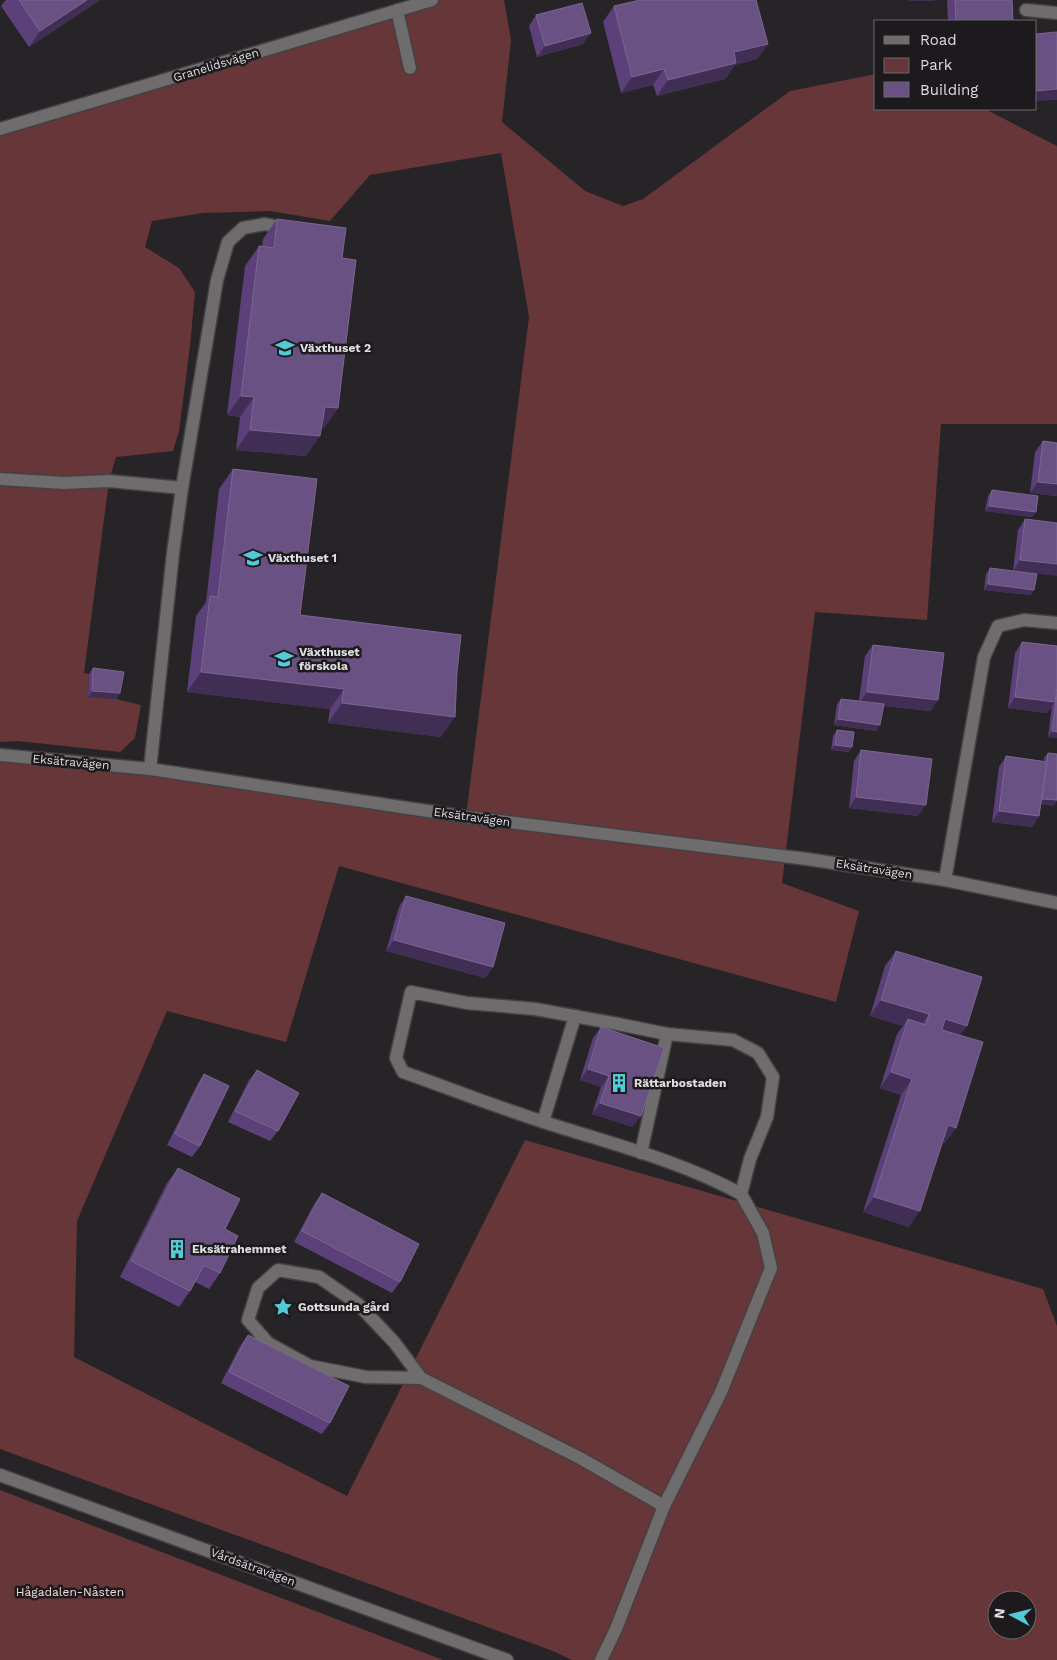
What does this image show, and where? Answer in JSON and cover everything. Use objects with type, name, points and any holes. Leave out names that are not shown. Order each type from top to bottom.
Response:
[{"type":"street","name":"Granelidsvägen","points":[[0,130],[432,0]]},
{"type":"street","points":[[397,10],[410,68]]},
{"type":"street","points":[[1026,10],[1057,13]]},
{"type":"street","points":[[150,769],[173,553],[182,488],[216,289],[228,242],[243,228],[265,224],[299,230]]},
{"type":"street","points":[[0,479],[64,483],[109,481],[182,488]]},
{"type":"street","points":[[945,880],[984,657],[998,626],[1024,620],[1057,623]]},
{"type":"street","name":"Eksätravägen","points":[[0,755],[150,769],[466,817],[793,857],[945,880],[1057,903]]},
{"type":"street","points":[[601,1660],[616,1629],[664,1506],[721,1392],[771,1268],[763,1233],[741,1194],[715,1180],[403,1072],[396,1058],[411,992],[467,1002],[535,1009],[667,1034],[733,1040],[758,1053],[772,1077],[767,1117],[750,1158],[741,1194]]},
{"type":"street","points":[[543,1122],[575,1016]]},
{"type":"street","points":[[641,1153],[667,1034]]},
{"type":"street","points":[[420,1378],[394,1342],[358,1304],[319,1277],[278,1270],[258,1288],[248,1320],[268,1344],[310,1366],[366,1377],[420,1378],[580,1458],[664,1506]]},
{"type":"street","name":"Vårdsätravägen","points":[[0,1475],[507,1660]]},
{"type":"green space","points":[[432,0],[504,0],[511,40],[502,122],[585,191],[623,206],[643,199],[790,91],[874,74],[874,110],[987,110],[1057,146],[1057,424],[941,424],[927,620],[815,612],[782,883],[859,911],[836,1002],[339,866],[286,1042],[167,1011],[77,1221],[74,1357],[347,1496],[525,1140],[1043,1289],[1057,1326],[1057,1660],[572,1660],[553,1651],[0,1449],[0,755],[466,816],[529,317],[501,153],[370,175],[330,221],[270,211],[203,213],[152,221],[145,247],[179,268],[195,292],[179,431],[173,451],[116,457],[109,481],[84,673],[89,674],[88,697],[116,699],[141,705],[135,738],[120,752],[18,741],[0,742],[0,130]]},
{"type":"green space","name":"Hågadalen-Nåsten","points":[[0,1490],[443,1660],[0,1660]]},
{"type":"building","points":[[19,0],[87,0],[40,31]]},
{"type":"building","points":[[640,0],[756,0],[768,44],[734,52],[736,63],[668,80],[664,69],[632,77],[614,6]]},
{"type":"building","points":[[955,0],[1012,0],[1013,20],[956,20]]},
{"type":"building","points":[[582,3],[591,33],[545,46],[536,15]]},
{"type":"building","points":[[1057,32],[1057,89],[1037,91],[1037,34]]},
{"type":"building","name":"Växthuset 2","points":[[277,219],[346,228],[342,258],[356,260],[338,408],[325,407],[320,436],[250,430],[254,397],[241,396],[259,246],[274,248]]},
{"type":"building","points":[[1043,441],[1057,443],[1057,484],[1038,482]]},
{"type":"building","name":"Växthuset 1","points":[[233,469],[317,479],[300,615],[461,635],[455,717],[342,703],[344,689],[201,672],[210,596],[218,597]]},
{"type":"building","points":[[992,490],[1038,496],[1036,512],[989,506]]},
{"type":"building","points":[[1025,519],[1057,523],[1057,564],[1020,560]]},
{"type":"building","points":[[990,568],[1037,574],[1034,590],[988,584]]},
{"type":"building","points":[[1022,642],[1057,646],[1055,702],[1015,697]]},
{"type":"building","points":[[873,645],[944,653],[938,700],[867,692]]},
{"type":"building","points":[[93,668],[124,672],[120,693],[92,691]]},
{"type":"building","points":[[1057,693],[1057,732],[1052,731]]},
{"type":"building","points":[[841,699],[884,704],[880,725],[838,719]]},
{"type":"building","points":[[837,730],[854,732],[852,747],[835,745]]},
{"type":"building","points":[[861,750],[932,759],[926,805],[856,797]]},
{"type":"building","points":[[1048,753],[1057,754],[1057,800],[1042,799]]},
{"type":"building","points":[[1006,756],[1047,762],[1039,816],[999,811]]},
{"type":"building","points":[[406,896],[505,923],[493,967],[394,940]]},
{"type":"building","points":[[896,951],[982,977],[967,1026],[945,1019],[942,1030],[983,1042],[956,1128],[948,1125],[920,1211],[874,1197],[912,1079],[891,1072],[908,1019],[926,1025],[929,1014],[881,1000]]},
{"type":"building","name":"Rättarbostaden","points":[[601,1027],[664,1048],[641,1116],[600,1103],[609,1076],[588,1069]]},
{"type":"building","points":[[257,1070],[299,1093],[278,1131],[235,1111]]},
{"type":"building","points":[[204,1074],[229,1086],[200,1146],[175,1134]]},
{"type":"building","name":"Eksätrahemmet","points":[[178,1168],[240,1199],[225,1229],[238,1236],[220,1273],[204,1265],[190,1291],[131,1261]]},
{"type":"building","points":[[322,1193],[419,1244],[400,1282],[302,1231]]},
{"type":"building","points":[[248,1335],[349,1386],[330,1423],[229,1372]]},
{"type":"place","name":"Växthuset 2","points":[[285,348]]},
{"type":"place","name":"Växthuset 1","points":[[253,558]]},
{"type":"place","name":"Växthuset förskola","points":[[284,659]]},
{"type":"place","name":"Rättarbostaden","points":[[619,1083]]},
{"type":"place","name":"Eksätrahemmet","points":[[177,1249]]},
{"type":"place","name":"Gottsunda gård","points":[[283,1307]]}]
